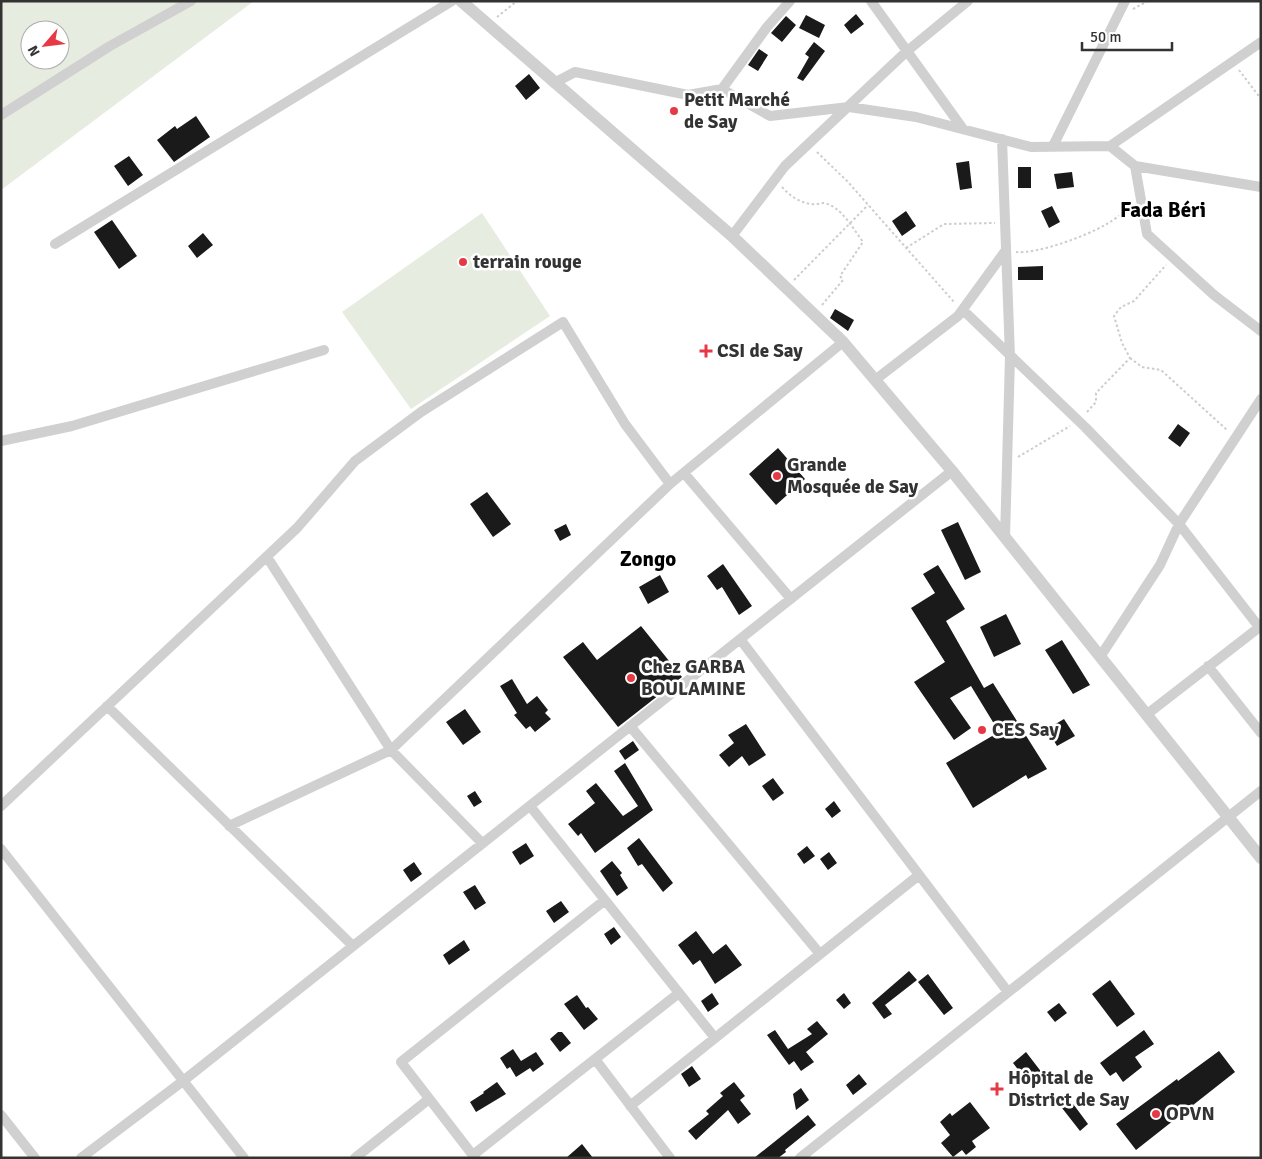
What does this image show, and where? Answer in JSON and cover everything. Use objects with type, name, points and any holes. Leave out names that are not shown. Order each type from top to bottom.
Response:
[{"type":"street","points":[[1,115],[110,46],[190,1]]},
{"type":"street","points":[[55,244],[452,1]]},
{"type":"street","points":[[461,1],[732,236],[843,342],[952,471],[1261,858]]},
{"type":"street","points":[[722,89],[767,27],[790,1]]},
{"type":"street","points":[[872,1],[906,52],[963,129]]},
{"type":"street","points":[[732,236],[785,166],[906,52],[968,1]]},
{"type":"street","points":[[1053,146],[1125,1]]},
{"type":"street","points":[[554,83],[575,72],[688,95],[722,89],[770,116],[849,107],[916,117],[1031,146],[1110,146],[1261,42]]},
{"type":"street","points":[[1002,139],[1010,357],[1005,538]]},
{"type":"street","points":[[1110,146],[1135,166],[1261,186]]},
{"type":"street","points":[[1135,166],[1147,234],[1172,259],[1214,295],[1261,330]]},
{"type":"street","points":[[875,380],[958,316],[1006,250]]},
{"type":"street","points":[[963,310],[1078,421],[1179,524],[1260,627],[1146,715]]},
{"type":"street","points":[[1,806],[297,528],[354,461],[421,412],[563,322],[625,424],[670,484]]},
{"type":"street","points":[[229,826],[391,750],[670,484],[843,342]]},
{"type":"street","points":[[1,441],[72,426],[324,350]]},
{"type":"street","points":[[1100,657],[1160,565],[1179,524],[1261,400]]},
{"type":"street","points":[[82,1158],[184,1081],[952,471]]},
{"type":"street","points":[[684,473],[791,599]]},
{"type":"street","points":[[267,557],[391,750],[482,843]]},
{"type":"street","points":[[740,639],[1008,992]]},
{"type":"street","points":[[1208,666],[1261,733]]},
{"type":"street","points":[[107,706],[353,946]]},
{"type":"street","points":[[630,726],[820,954]]},
{"type":"street","points":[[800,1158],[1261,791]]},
{"type":"street","points":[[530,806],[715,1038]]},
{"type":"street","points":[[1,849],[244,1158]]},
{"type":"street","points":[[630,1106],[919,875]]},
{"type":"street","points":[[605,900],[401,1062],[474,1156],[679,993]]},
{"type":"street","points":[[595,1059],[670,1158]]},
{"type":"street","points":[[355,1158],[429,1099]]},
{"type":"street","points":[[1,1115],[35,1158]]},
{"type":"path","points":[[487,25],[517,1]]},
{"type":"path","points":[[1233,62],[1261,100]]},
{"type":"path","points":[[809,144],[868,205],[940,289],[963,310]]},
{"type":"path","points":[[775,178],[788,194],[799,201],[812,204],[825,203],[837,210],[849,222],[863,242],[840,276],[843,280],[814,315]]},
{"type":"path","points":[[1006,250],[1026,253],[1074,238],[1105,226],[1141,200]]},
{"type":"path","points":[[787,288],[849,222],[868,205]]},
{"type":"path","points":[[906,248],[944,224],[1005,223]]},
{"type":"path","points":[[1172,259],[1134,300],[1121,307],[1114,316],[1122,343],[1130,358],[1142,367],[1161,370],[1236,437]]},
{"type":"path","points":[[1007,463],[1078,421],[1096,402],[1096,393],[1130,358]]},
{"type":"shaded area","points":[[1,1],[254,1],[1,190]]},
{"type":"shaded area","name":"terrain rouge","points":[[482,213],[550,316],[411,409],[342,312]]},
{"type":"building","points":[[856,14],[864,24],[851,34],[844,25]]},
{"type":"building","points":[[806,15],[825,25],[819,38],[799,28]]},
{"type":"building","points":[[786,16],[796,25],[782,42],[771,33]]},
{"type":"building","points":[[814,42],[825,51],[803,81],[797,78],[809,57],[805,54]]},
{"type":"building","points":[[759,49],[768,55],[758,71],[748,65]]},
{"type":"building","points":[[529,74],[540,88],[526,100],[515,86]]},
{"type":"building","points":[[196,116],[210,137],[174,162],[157,140],[175,126],[177,129]]},
{"type":"building","points":[[129,156],[143,175],[128,186],[114,166]]},
{"type":"building","points":[[969,161],[972,188],[960,190],[956,163]]},
{"type":"building","points":[[1018,167],[1031,167],[1031,188],[1018,188]]},
{"type":"building","points":[[1072,172],[1074,187],[1057,189],[1054,174]]},
{"type":"building","points":[[1052,206],[1060,222],[1049,228],[1041,211]]},
{"type":"building","points":[[906,211],[916,226],[902,236],[892,221]]},
{"type":"building","points":[[112,220],[137,256],[119,269],[94,232]]},
{"type":"building","points":[[203,233],[213,245],[197,258],[188,246]]},
{"type":"building","points":[[1043,266],[1043,280],[1018,280],[1018,267]]},
{"type":"building","points":[[835,309],[854,320],[848,331],[830,318]]},
{"type":"building","points":[[1178,424],[1190,433],[1180,447],[1168,438]]},
{"type":"building","name":"Grande Mosquée de Say","points":[[778,448],[805,479],[776,505],[749,474]]},
{"type":"building","points":[[487,492],[511,524],[493,537],[470,504]]},
{"type":"building","points":[[958,522],[981,572],[965,580],[941,530]]},
{"type":"building","points":[[566,524],[571,535],[560,541],[554,530]]},
{"type":"building","points":[[723,564],[752,606],[739,615],[722,587],[717,590],[707,576]]},
{"type":"building","points":[[938,565],[965,609],[946,621],[984,688],[993,683],[1047,769],[1028,779],[1026,775],[973,808],[946,763],[999,732],[971,686],[950,698],[971,728],[954,740],[914,682],[945,662],[911,608],[935,593],[923,574]]},
{"type":"building","points":[[660,575],[669,592],[648,604],[639,587]]},
{"type":"building","points":[[1006,614],[1021,644],[994,657],[980,627]]},
{"type":"building","name":"Chez GARBA BOULAMINE","points":[[641,626],[682,677],[618,727],[563,657],[583,642],[597,660]]},
{"type":"building","points":[[1062,640],[1090,685],[1073,694],[1045,650]]},
{"type":"building","points":[[512,679],[527,704],[537,696],[548,710],[545,713],[551,719],[535,732],[530,726],[526,729],[514,715],[517,713],[500,686]]},
{"type":"building","points":[[465,709],[481,732],[463,745],[446,722]]},
{"type":"building","points":[[1064,719],[1075,736],[1057,746],[1047,729]]},
{"type":"building","points":[[746,724],[766,755],[749,766],[742,756],[729,767],[719,755],[734,743],[728,735]]},
{"type":"building","points":[[633,741],[639,750],[625,760],[619,751]]},
{"type":"building","points":[[625,763],[653,810],[595,853],[581,833],[578,836],[568,824],[595,803],[586,791],[596,783],[623,816],[638,806],[614,771]]},
{"type":"building","points":[[773,778],[784,793],[773,801],[762,786]]},
{"type":"building","points":[[475,791],[482,802],[474,807],[467,796]]},
{"type":"building","points":[[834,801],[841,811],[832,818],[825,809]]},
{"type":"building","points":[[639,838],[673,883],[663,892],[642,864],[638,866],[627,848]]},
{"type":"building","points":[[526,843],[534,856],[520,865],[512,852]]},
{"type":"building","points":[[807,846],[815,856],[804,864],[797,854]]},
{"type":"building","points":[[829,852],[837,863],[828,870],[820,859]]},
{"type":"building","points":[[612,861],[622,873],[620,875],[628,888],[617,896],[600,871]]},
{"type":"building","points":[[414,862],[422,874],[411,882],[403,870]]},
{"type":"building","points":[[475,885],[486,903],[475,910],[463,892]]},
{"type":"building","points":[[561,901],[569,912],[554,923],[546,911]]},
{"type":"building","points":[[614,927],[621,937],[611,945],[604,934]]},
{"type":"building","points":[[696,931],[713,954],[726,944],[742,965],[715,984],[700,960],[693,965],[678,945]]},
{"type":"building","points":[[464,940],[470,950],[449,965],[443,955]]},
{"type":"building","points":[[909,971],[917,980],[885,1005],[892,1014],[884,1019],[872,1003]]},
{"type":"building","points":[[928,974],[953,1008],[944,1015],[918,982]]},
{"type":"building","points":[[1110,980],[1135,1014],[1117,1027],[1092,994]]},
{"type":"building","points":[[712,993],[719,1004],[708,1012],[701,1001]]},
{"type":"building","points":[[844,993],[851,1003],[844,1009],[836,1000]]},
{"type":"building","points":[[577,995],[586,1008],[588,1007],[598,1019],[584,1030],[564,1004]]},
{"type":"building","points":[[1059,1003],[1067,1013],[1055,1022],[1047,1012]]},
{"type":"building","points":[[817,1021],[828,1034],[806,1052],[814,1062],[801,1071],[794,1061],[789,1065],[767,1035],[775,1030],[788,1049],[812,1034],[807,1029]]},
{"type":"building","points":[[1144,1030],[1154,1044],[1135,1057],[1142,1067],[1123,1082],[1116,1072],[1110,1076],[1100,1063]]},
{"type":"building","points":[[558,1032],[562,1032],[571,1043],[560,1052],[550,1039]]},
{"type":"building","points":[[513,1049],[521,1061],[536,1052],[544,1064],[533,1072],[530,1068],[516,1077],[510,1067],[507,1069],[500,1058]]},
{"type":"building","name":"OPVN","points":[[1219,1051],[1235,1072],[1136,1150],[1116,1124]]},
{"type":"building","points":[[1026,1052],[1046,1078],[1032,1088],[1013,1063]]},
{"type":"building","points":[[692,1066],[701,1079],[689,1087],[681,1074]]},
{"type":"building","points":[[859,1074],[867,1084],[853,1095],[846,1085]]},
{"type":"building","points":[[497,1082],[506,1094],[476,1112],[470,1102]]},
{"type":"building","points":[[734,1082],[745,1096],[740,1100],[751,1114],[738,1124],[728,1110],[696,1140],[688,1131],[709,1114],[706,1111],[723,1096],[720,1093]]},
{"type":"building","points":[[801,1088],[809,1100],[796,1110],[793,1094]]},
{"type":"building","points":[[1071,1101],[1088,1124],[1080,1131],[1062,1108]]},
{"type":"building","points":[[970,1102],[990,1128],[972,1141],[976,1147],[966,1155],[962,1150],[953,1157],[941,1143],[950,1135],[940,1122],[950,1113],[952,1116]]},
{"type":"building","points":[[808,1115],[816,1125],[785,1150],[786,1152],[778,1158],[754,1158]]},
{"type":"building","points":[[582,1144],[593,1158],[566,1158]]},
{"type":"place","name":"Petit Marché de Say","points":[[674,111]]},
{"type":"place","name":"terrain rouge","points":[[463,262]]},
{"type":"place","name":"CSI de Say","points":[[706,351]]},
{"type":"place","name":"Grande Mosquée de Say","points":[[777,476]]},
{"type":"place","name":"Chez GARBA BOULAMINE","points":[[631,678]]},
{"type":"place","name":"CES Say","points":[[982,730]]},
{"type":"place","name":"Hôpital de District de Say","points":[[997,1089]]},
{"type":"place","name":"OPVN","points":[[1156,1114]]},
{"type":"district","name":"Fada Béri","points":[[1163,210]]},
{"type":"district","name":"Zongo","points":[[648,559]]}]
